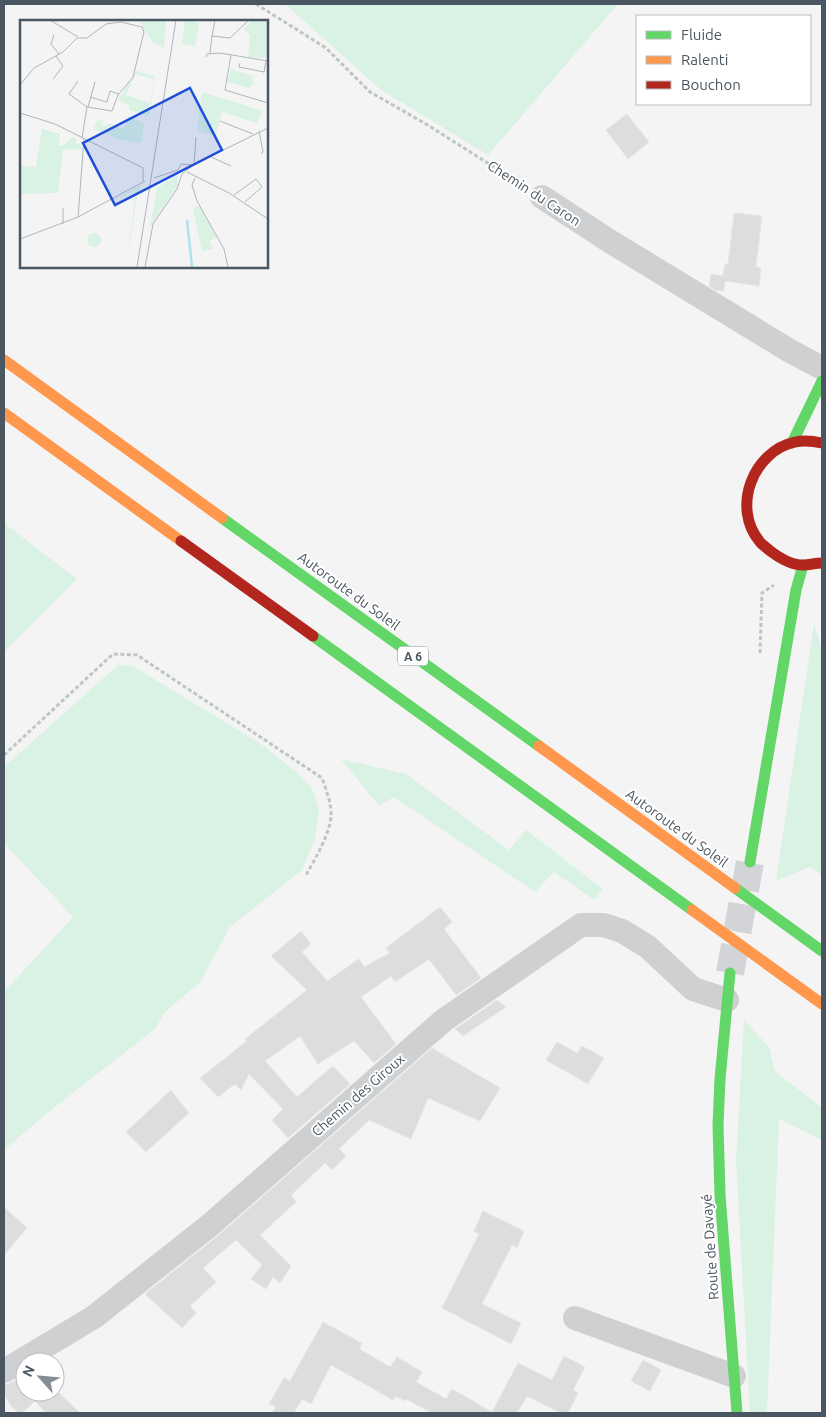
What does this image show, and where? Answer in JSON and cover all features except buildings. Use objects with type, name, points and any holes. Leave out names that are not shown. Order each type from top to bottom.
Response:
[{"type":"main road","name":"Autoroute du Soleil","points":[[4,360],[822,952]]},
{"type":"main road","points":[[792,443],[822,381]]},
{"type":"main road","points":[[4,413],[822,1004]]},
{"type":"main road","points":[[822,443],[807,441],[792,443],[774,451],[760,464],[750,480],[746,499],[747,518],[755,536],[768,550],[784,560],[803,565],[822,563]]},
{"type":"main road","points":[[750,862],[796,590],[803,565]]},
{"type":"main road","name":"Route de Davayé","points":[[730,973],[720,1079],[718,1126],[720,1195],[737,1413]]},
{"type":"street","name":"Chemin du Caron","points":[[542,197],[628,253],[790,351],[822,368]]},
{"type":"street","name":"Chemin des Giroux","points":[[4,1371],[94,1317],[214,1222],[444,1020],[581,925],[604,925],[622,931],[648,947],[693,989],[727,1000]]},
{"type":"street","points":[[575,1318],[734,1376]]},
{"type":"path","name":"Chemin du Caron","points":[[256,4],[326,48],[370,92],[426,124],[542,197]]},
{"type":"path","points":[[4,755],[113,654],[137,655],[322,778],[327,792],[331,816],[324,843],[306,875]]},
{"type":"green space","points":[[285,4],[618,4],[488,155],[381,90]]},
{"type":"green space","points":[[4,523],[77,579],[4,652]]},
{"type":"green space","points":[[814,623],[822,654],[822,875],[809,867],[776,881]]},
{"type":"green space","points":[[118,665],[133,666],[264,746],[297,773],[312,788],[319,810],[315,839],[302,870],[230,927],[200,982],[165,1012],[155,1029],[47,1113],[4,1150],[4,992],[73,917],[4,843],[4,767]]},
{"type":"green space","points":[[341,759],[406,774],[509,850],[526,830],[603,889],[594,900],[554,872],[535,892],[394,797],[379,806]]},
{"type":"green space","points":[[744,1020],[769,1047],[775,1071],[822,1108],[822,1140],[779,1119],[767,1413],[750,1413],[736,1160]]},
{"type":"tunnel","points":[[730,973],[750,862]]},
{"type":"traffic: fast","points":[[792,443],[822,381]]},
{"type":"traffic: fast","points":[[222,518],[539,746]]},
{"type":"traffic: fast","points":[[750,862],[796,590],[803,565]]},
{"type":"traffic: fast","points":[[313,636],[692,910]]},
{"type":"traffic: fast","points":[[735,888],[822,951]]},
{"type":"traffic: fast","points":[[730,973],[720,1079],[718,1125],[720,1195],[737,1413]]},
{"type":"traffic: slow","points":[[4,360],[222,518]]},
{"type":"traffic: slow","points":[[4,413],[181,541]]},
{"type":"traffic: slow","points":[[539,746],[735,888]]},
{"type":"traffic: slow","points":[[692,910],[822,1004]]},
{"type":"traffic: jam","points":[[822,443],[802,441],[780,447],[758,469],[751,483],[747,498],[747,513],[751,528],[762,544],[780,558],[793,564],[822,563]]},
{"type":"traffic: jam","points":[[181,541],[313,636]]}]
